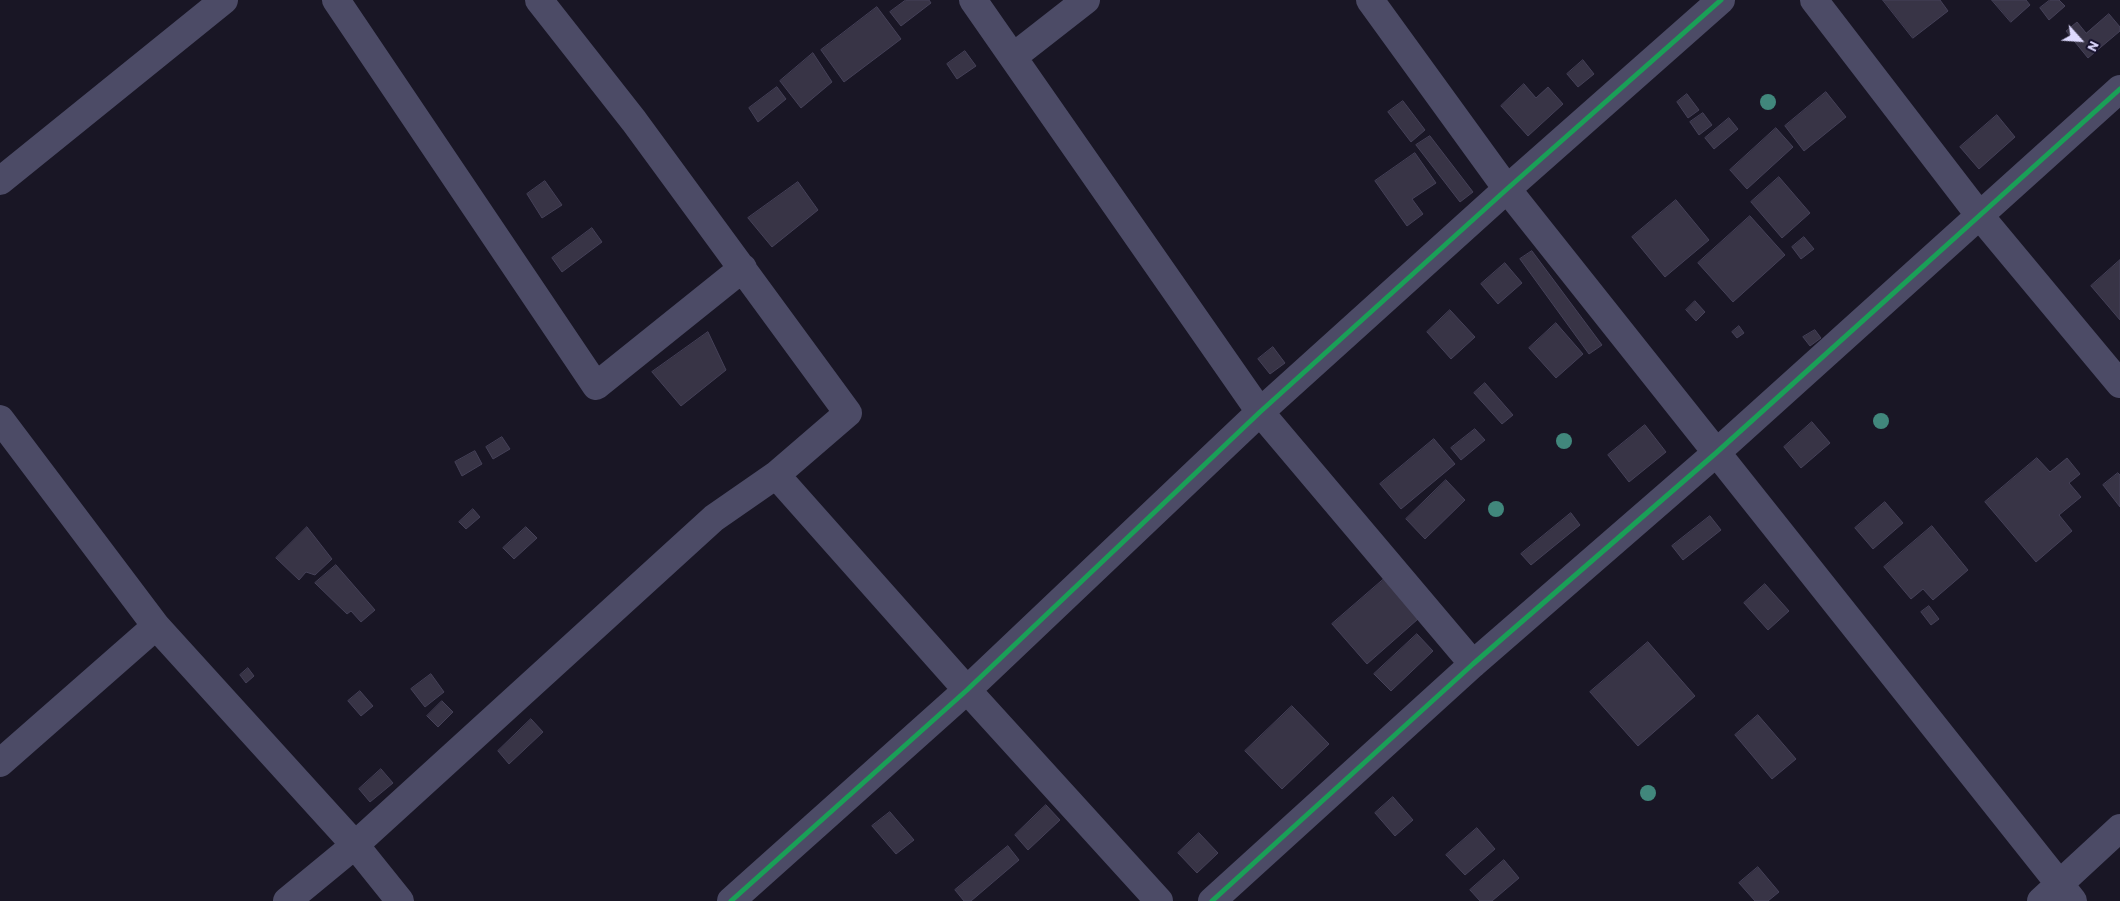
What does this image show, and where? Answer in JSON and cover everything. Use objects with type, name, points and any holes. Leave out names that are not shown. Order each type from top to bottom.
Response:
[{"type":"street","points":[[0,181],[224,0]]},
{"type":"street","points":[[336,0],[596,386],[743,268]]},
{"type":"street","points":[[287,901],[355,845],[714,518],[776,475],[848,413],[634,120],[539,0]]},
{"type":"street","points":[[973,0],[1260,412],[1473,664]]},
{"type":"street","points":[[1013,57],[1086,0]]},
{"type":"street","points":[[1370,0],[1507,189],[1716,453],[2058,896],[2120,828]]},
{"type":"street","points":[[731,901],[967,690],[1260,412],[1507,189],[1721,0]]},
{"type":"street","points":[[1814,0],[1980,216],[2120,384]]},
{"type":"street","points":[[1212,901],[1473,664],[1716,453],[2120,89]]},
{"type":"street","points":[[0,419],[156,626],[355,845],[400,901]]},
{"type":"street","points":[[776,475],[967,690],[1159,901]]},
{"type":"street","points":[[0,763],[156,626]]},
{"type":"building","points":[[906,0],[929,0],[931,3],[901,26],[890,12]]},
{"type":"building","points":[[1883,0],[1940,0],[1948,11],[1913,38]]},
{"type":"building","points":[[1992,0],[2026,0],[2030,5],[2011,22]]},
{"type":"building","points":[[2050,0],[2059,0],[2065,6],[2049,20],[2040,8]]},
{"type":"building","points":[[877,7],[901,39],[844,82],[821,50]]},
{"type":"building","points":[[2109,14],[2120,27],[2120,31],[2088,58],[2066,31],[2077,22],[2086,33]]},
{"type":"building","points":[[965,51],[976,66],[957,79],[947,64]]},
{"type":"building","points":[[813,53],[832,82],[801,108],[780,81]]},
{"type":"building","points":[[1583,60],[1594,74],[1578,87],[1567,74]]},
{"type":"building","points":[[1524,84],[1536,98],[1548,87],[1563,104],[1528,136],[1501,106]]},
{"type":"building","points":[[777,87],[786,99],[758,122],[749,108]]},
{"type":"building","points":[[1826,92],[1846,117],[1804,151],[1785,126]]},
{"type":"building","points":[[1687,94],[1699,110],[1688,118],[1677,102]]},
{"type":"building","points":[[1403,101],[1425,130],[1411,142],[1388,112]]},
{"type":"building","points":[[1703,113],[1712,125],[1699,135],[1690,122]]},
{"type":"building","points":[[1997,115],[2015,137],[1979,169],[1960,147]]},
{"type":"building","points":[[1729,118],[1738,129],[1714,149],[1705,138]]},
{"type":"building","points":[[1776,128],[1793,147],[1747,189],[1730,170]]},
{"type":"building","points":[[1430,136],[1473,192],[1460,202],[1416,145]]},
{"type":"building","points":[[1415,153],[1436,183],[1412,199],[1423,214],[1407,226],[1375,181]]},
{"type":"building","points":[[1779,177],[1810,213],[1782,238],[1751,202]]},
{"type":"building","points":[[545,181],[562,205],[542,218],[527,194]]},
{"type":"building","points":[[798,182],[818,210],[772,247],[748,218]]},
{"type":"building","points":[[1676,200],[1709,240],[1665,277],[1632,237]]},
{"type":"building","points":[[1750,216],[1785,255],[1733,302],[1698,263]]},
{"type":"building","points":[[592,228],[602,242],[562,272],[552,258]]},
{"type":"building","points":[[1804,237],[1814,249],[1801,259],[1792,247]]},
{"type":"building","points":[[1532,251],[1602,345],[1589,354],[1520,259]]},
{"type":"building","points":[[2120,260],[2120,320],[2091,286]]},
{"type":"building","points":[[1505,263],[1522,283],[1498,304],[1481,284]]},
{"type":"building","points":[[1695,301],[1705,312],[1696,321],[1686,310]]},
{"type":"building","points":[[1450,310],[1475,337],[1451,359],[1427,332]]},
{"type":"building","points":[[1556,323],[1583,354],[1556,378],[1529,348]]},
{"type":"building","points":[[1739,326],[1744,333],[1737,338],[1732,332]]},
{"type":"building","points":[[1815,330],[1821,338],[1810,346],[1803,337]]},
{"type":"building","points":[[708,332],[726,370],[681,406],[652,372]]},
{"type":"building","points":[[1273,347],[1285,363],[1270,374],[1258,359]]},
{"type":"building","points":[[1485,383],[1513,415],[1502,424],[1474,393]]},
{"type":"building","points":[[1812,422],[1830,443],[1801,468],[1784,447]]},
{"type":"building","points":[[1645,425],[1666,452],[1629,482],[1608,455]]},
{"type":"building","points":[[1475,429],[1485,440],[1461,460],[1451,448]]},
{"type":"building","points":[[502,437],[510,449],[493,459],[486,447]]},
{"type":"building","points":[[1434,439],[1455,464],[1401,509],[1380,484]]},
{"type":"building","points":[[475,451],[482,464],[462,476],[455,462]]},
{"type":"building","points":[[2037,458],[2050,472],[2067,458],[2080,474],[2069,483],[2081,497],[2059,515],[2072,531],[2036,562],[1985,502]]},
{"type":"building","points":[[2118,473],[2120,475],[2120,507],[2103,485]]},
{"type":"building","points":[[1446,480],[1465,500],[1425,539],[1406,519]]},
{"type":"building","points":[[1885,502],[1903,523],[1873,549],[1855,528]]},
{"type":"building","points":[[473,509],[480,517],[466,529],[459,522]]},
{"type":"building","points":[[1571,513],[1580,525],[1531,565],[1521,554]]},
{"type":"building","points":[[1710,516],[1721,530],[1683,560],[1672,546]]},
{"type":"building","points":[[1932,526],[1968,570],[1933,600],[1923,589],[1911,599],[1884,567]]},
{"type":"building","points":[[307,527],[332,559],[315,575],[306,572],[299,580],[276,558]]},
{"type":"building","points":[[526,527],[537,538],[514,559],[503,548]]},
{"type":"building","points":[[336,565],[375,610],[361,622],[351,611],[347,614],[315,583]]},
{"type":"building","points":[[1384,579],[1418,619],[1367,664],[1332,624]]},
{"type":"building","points":[[1765,584],[1789,611],[1768,630],[1744,603]]},
{"type":"building","points":[[1929,606],[1939,619],[1931,625],[1921,612]]},
{"type":"building","points":[[1417,634],[1433,651],[1391,691],[1374,674]]},
{"type":"building","points":[[1648,642],[1695,696],[1638,746],[1590,692]]},
{"type":"building","points":[[248,668],[254,676],[246,683],[240,675]]},
{"type":"building","points":[[431,674],[444,692],[425,707],[411,689]]},
{"type":"building","points":[[360,691],[373,706],[361,716],[348,701]]},
{"type":"building","points":[[442,701],[453,712],[438,727],[427,716]]},
{"type":"building","points":[[1292,706],[1329,744],[1282,789],[1245,751]]},
{"type":"building","points":[[1758,715],[1796,759],[1772,779],[1735,735]]},
{"type":"building","points":[[531,719],[543,732],[509,764],[498,751]]},
{"type":"building","points":[[381,769],[393,783],[370,802],[359,789]]},
{"type":"building","points":[[1393,797],[1413,820],[1395,836],[1375,813]]},
{"type":"building","points":[[1046,805],[1060,820],[1028,850],[1015,835]]},
{"type":"building","points":[[890,812],[914,840],[896,854],[872,826]]},
{"type":"building","points":[[1477,828],[1495,849],[1465,875],[1446,855]]},
{"type":"building","points":[[1199,833],[1218,853],[1197,873],[1178,853]]},
{"type":"building","points":[[1008,846],[1019,860],[971,901],[964,901],[955,890]]},
{"type":"building","points":[[1504,860],[1519,878],[1492,901],[1480,901],[1470,890]]},
{"type":"building","points":[[1758,867],[1779,892],[1768,901],[1755,901],[1739,883]]},
{"type":"cycle path","points":[[731,901],[967,690],[1260,412],[1507,189],[1721,0]]},
{"type":"cycle path","points":[[1212,901],[1473,664],[1716,453],[2120,89]]}]
